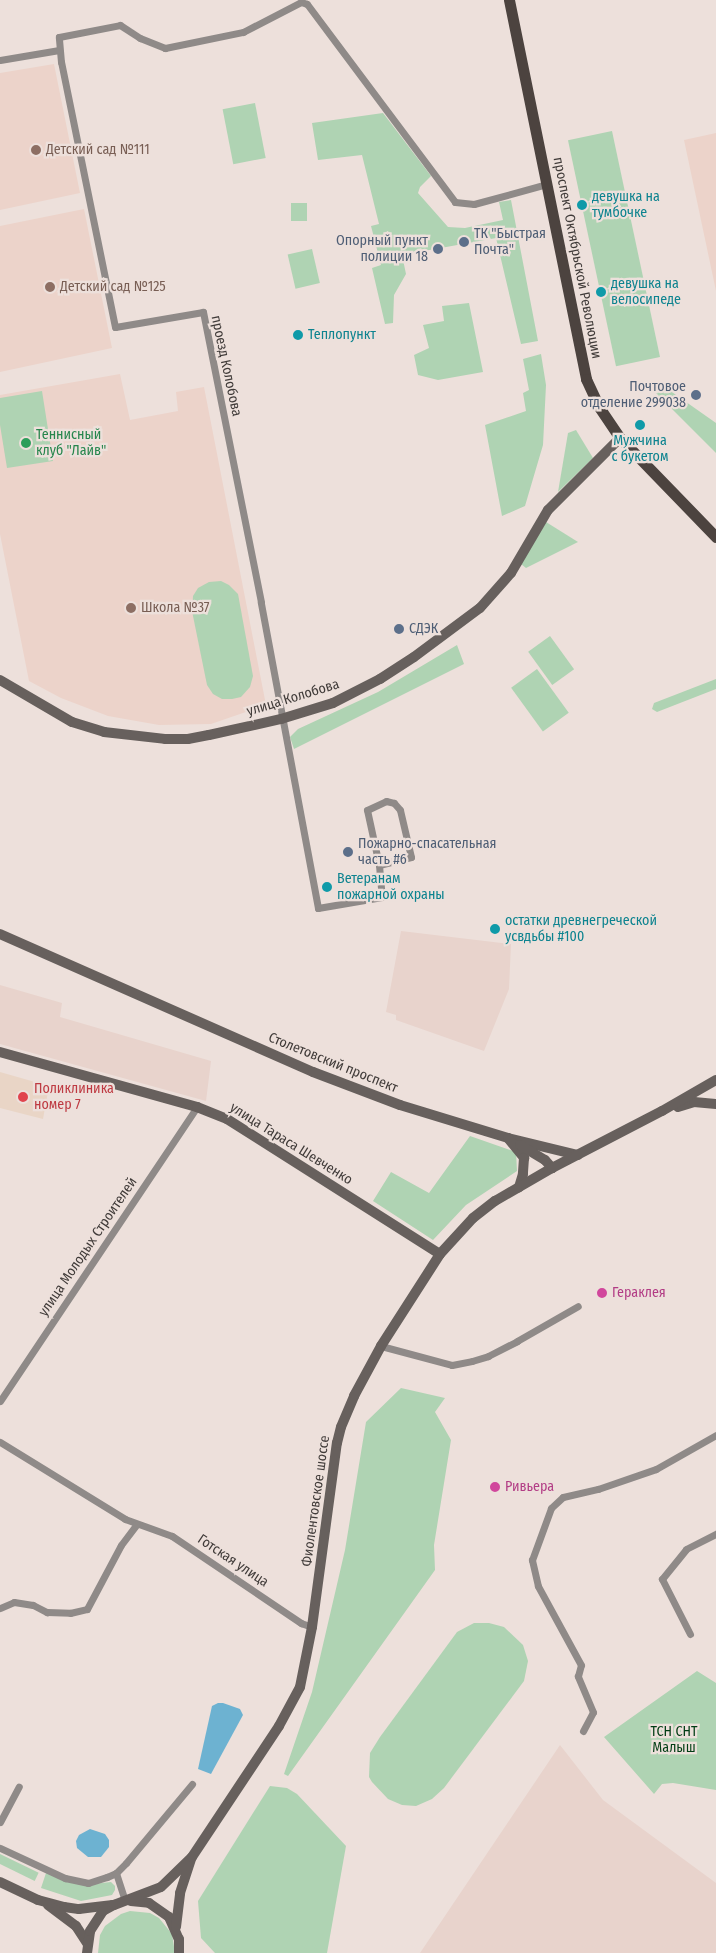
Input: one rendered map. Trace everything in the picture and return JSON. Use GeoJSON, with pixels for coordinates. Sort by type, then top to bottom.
{"type":"FeatureCollection","features":[{"type":"Feature","properties":{"kind":"main road","name":"проспект Октябрьской Революции"},"geometry":{"type":"LineString","coordinates":[[511,0],[584,371],[599,407],[620,438],[716,537]]}},
{"type":"Feature","properties":{"kind":"main road","name":"улица Колобова"},"geometry":{"type":"LineString","coordinates":[[0,680],[72,722],[104,732],[138,737],[188,739],[281,719],[333,703],[380,679],[414,657],[480,608],[511,573],[548,510],[620,438]]}},
{"type":"Feature","properties":{"kind":"main road","name":"Столетовский проспект"},"geometry":{"type":"LineString","coordinates":[[0,934],[313,1072],[400,1105],[508,1138],[578,1155]]}},
{"type":"Feature","properties":{"kind":"main road","name":"улица Тараса Шевченко"},"geometry":{"type":"LineString","coordinates":[[0,1052],[197,1107],[227,1119],[440,1254]]}},
{"type":"Feature","properties":{"kind":"main road"},"geometry":{"type":"LineString","coordinates":[[578,1155],[662,1112],[716,1080]]}},
{"type":"Feature","properties":{"kind":"main road"},"geometry":{"type":"LineString","coordinates":[[662,1112],[694,1102],[716,1104]]}},
{"type":"Feature","properties":{"kind":"main road"},"geometry":{"type":"LineString","coordinates":[[508,1138],[545,1160],[552,1168]]}},
{"type":"Feature","properties":{"kind":"main road"},"geometry":{"type":"LineString","coordinates":[[508,1138],[524,1158],[523,1174],[518,1187]]}},
{"type":"Feature","properties":{"kind":"main road","name":"Фиолентовское шоссе"},"geometry":{"type":"LineString","coordinates":[[87,1950],[95,1920],[114,1905],[161,1886],[192,1857],[279,1726],[300,1687],[312,1627],[337,1443],[354,1396],[382,1346],[440,1254],[473,1218],[518,1187],[578,1155]]}},
{"type":"Feature","properties":{"kind":"main road","name":"Фиолентовское шоссе"},"geometry":{"type":"LineString","coordinates":[[179,1953],[179,1939],[176,1927],[180,1893],[192,1857]]}},
{"type":"Feature","properties":{"kind":"main road"},"geometry":{"type":"LineString","coordinates":[[0,1882],[43,1902],[76,1926],[87,1950]]}},
{"type":"Feature","properties":{"kind":"main road","name":"Фиолентовское шоссе"},"geometry":{"type":"LineString","coordinates":[[125,1901],[143,1902],[160,1909],[176,1927]]}},
{"type":"Feature","properties":{"kind":"main road"},"geometry":{"type":"LineString","coordinates":[[43,1902],[78,1909],[114,1905]]}},
{"type":"Feature","properties":{"kind":"main road","name":"Фиолентовское шоссе"},"geometry":{"type":"LineString","coordinates":[[179,1939],[189,1953]]}},
{"type":"Feature","properties":{"kind":"street"},"geometry":{"type":"LineString","coordinates":[[0,60],[59,50],[59,37],[120,26],[140,38],[165,48],[242,32],[301,2],[307,4],[455,202],[474,204],[547,184]]}},
{"type":"Feature","properties":{"kind":"street","name":"проезд Колобова"},"geometry":{"type":"LineString","coordinates":[[59,50],[115,327],[203,312],[259,592],[281,719]]}},
{"type":"Feature","properties":{"kind":"street"},"geometry":{"type":"LineString","coordinates":[[281,719],[318,908],[382,897],[380,865],[367,810],[386,801],[394,803],[400,810],[411,857],[380,865]]}},
{"type":"Feature","properties":{"kind":"street","name":"улица Молодых Строителей"},"geometry":{"type":"LineString","coordinates":[[0,1401],[197,1107]]}},
{"type":"Feature","properties":{"kind":"street"},"geometry":{"type":"LineString","coordinates":[[382,1346],[452,1364],[472,1361],[502,1349],[578,1306]]}},
{"type":"Feature","properties":{"kind":"street"},"geometry":{"type":"LineString","coordinates":[[583,1731],[593,1712],[578,1676],[581,1665],[538,1586],[532,1560],[551,1508],[563,1498],[598,1489],[656,1469],[716,1435]]}},
{"type":"Feature","properties":{"kind":"street","name":"Готская улица"},"geometry":{"type":"LineString","coordinates":[[0,1442],[136,1525],[172,1536],[301,1623],[312,1627]]}},
{"type":"Feature","properties":{"kind":"street"},"geometry":{"type":"LineString","coordinates":[[0,1608],[14,1602],[33,1605],[47,1612],[70,1613],[87,1609],[121,1545],[136,1525]]}},
{"type":"Feature","properties":{"kind":"street"},"geometry":{"type":"LineString","coordinates":[[690,1634],[662,1579],[686,1549],[716,1534]]}},
{"type":"Feature","properties":{"kind":"street"},"geometry":{"type":"LineString","coordinates":[[0,1848],[65,1878],[88,1883],[116,1873],[192,1784]]}},
{"type":"Feature","properties":{"kind":"street"},"geometry":{"type":"LineString","coordinates":[[0,1822],[19,1787]]}},
{"type":"Feature","properties":{"kind":"street"},"geometry":{"type":"LineString","coordinates":[[116,1873],[125,1901]]}},
{"type":"Feature","properties":{"kind":"shaded area","name":"Детский сад №111"},"geometry":{"type":"Polygon","coordinates":[[[54,64],[80,193],[0,210],[0,73],[54,64]]]}},
{"type":"Feature","properties":{"kind":"shaded area"},"geometry":{"type":"Polygon","coordinates":[[[716,133],[716,291],[684,140],[716,133]]]}},
{"type":"Feature","properties":{"kind":"shaded area","name":"Детский сад №125"},"geometry":{"type":"Polygon","coordinates":[[[84,209],[112,348],[0,372],[0,226],[84,209]]]}},
{"type":"Feature","properties":{"kind":"shaded area","name":"Школа №37"},"geometry":{"type":"Polygon","coordinates":[[[120,374],[130,420],[178,411],[176,392],[204,387],[266,705],[211,724],[159,725],[108,716],[61,698],[29,681],[0,534],[0,395],[120,374]]]}},
{"type":"Feature","properties":{"kind":"shaded area"},"geometry":{"type":"Polygon","coordinates":[[[401,931],[511,944],[509,989],[484,1051],[396,1020],[396,1015],[386,1012],[401,931]]]}},
{"type":"Feature","properties":{"kind":"shaded area"},"geometry":{"type":"Polygon","coordinates":[[[0,985],[62,1003],[60,1017],[211,1061],[206,1101],[0,1044],[0,985]]]}},
{"type":"Feature","properties":{"kind":"shaded area","name":"Поликлиника номер 7"},"geometry":{"type":"Polygon","coordinates":[[[0,1072],[49,1086],[43,1119],[0,1108],[0,1072]]]}},
{"type":"Feature","properties":{"kind":"shaded area"},"geometry":{"type":"Polygon","coordinates":[[[560,1745],[603,1800],[716,1883],[716,1953],[420,1953],[560,1745]]]}},
{"type":"Feature","properties":{"kind":"green space"},"geometry":{"type":"Polygon","coordinates":[[[255,103],[266,158],[233,164],[223,109],[255,103]]]}},
{"type":"Feature","properties":{"kind":"green space"},"geometry":{"type":"Polygon","coordinates":[[[383,113],[431,176],[420,187],[418,193],[448,227],[465,228],[503,220],[499,202],[511,200],[538,341],[521,344],[496,238],[402,255],[406,274],[394,295],[393,323],[385,324],[372,268],[381,265],[371,226],[379,224],[362,155],[318,160],[312,123],[383,113]]]}},
{"type":"Feature","properties":{"kind":"green space"},"geometry":{"type":"Polygon","coordinates":[[[612,131],[660,357],[616,366],[568,140],[612,131]]]}},
{"type":"Feature","properties":{"kind":"green space"},"geometry":{"type":"Polygon","coordinates":[[[291,203],[307,203],[307,221],[291,221],[291,203]]]}},
{"type":"Feature","properties":{"kind":"green space"},"geometry":{"type":"Polygon","coordinates":[[[312,249],[320,283],[296,289],[288,255],[312,249]]]}},
{"type":"Feature","properties":{"kind":"green space"},"geometry":{"type":"Polygon","coordinates":[[[469,303],[483,372],[438,380],[418,375],[414,355],[429,348],[423,325],[444,321],[442,306],[469,303]]]}},
{"type":"Feature","properties":{"kind":"green space"},"geometry":{"type":"Polygon","coordinates":[[[541,354],[546,385],[543,445],[525,506],[502,516],[485,425],[526,411],[523,393],[529,390],[523,359],[541,354]]]}},
{"type":"Feature","properties":{"kind":"green space"},"geometry":{"type":"Polygon","coordinates":[[[669,390],[716,423],[716,453],[656,393],[669,390]]]}},
{"type":"Feature","properties":{"kind":"green space","name":"Теннисный клуб \"Лайв\""},"geometry":{"type":"Polygon","coordinates":[[[42,391],[53,461],[7,468],[0,425],[0,398],[42,391]]]}},
{"type":"Feature","properties":{"kind":"green space"},"geometry":{"type":"Polygon","coordinates":[[[576,430],[593,458],[558,492],[568,433],[576,430]]]}},
{"type":"Feature","properties":{"kind":"green space"},"geometry":{"type":"Polygon","coordinates":[[[546,522],[578,542],[526,568],[521,564],[546,522]]]}},
{"type":"Feature","properties":{"kind":"green space"},"geometry":{"type":"Polygon","coordinates":[[[221,581],[229,585],[238,594],[253,676],[250,687],[241,697],[232,699],[222,699],[213,694],[207,685],[192,611],[193,596],[198,588],[209,582],[221,581]]]}},
{"type":"Feature","properties":{"kind":"green space"},"geometry":{"type":"Polygon","coordinates":[[[550,636],[574,669],[552,685],[528,652],[550,636]]]}},
{"type":"Feature","properties":{"kind":"green space"},"geometry":{"type":"Polygon","coordinates":[[[457,645],[464,664],[294,749],[290,737],[298,729],[378,692],[457,645]]]}},
{"type":"Feature","properties":{"kind":"green space"},"geometry":{"type":"Polygon","coordinates":[[[537,669],[569,713],[543,731],[511,688],[537,669]]]}},
{"type":"Feature","properties":{"kind":"green space"},"geometry":{"type":"Polygon","coordinates":[[[716,679],[716,689],[657,712],[652,709],[654,703],[716,679]]]}},
{"type":"Feature","properties":{"kind":"green space"},"geometry":{"type":"Polygon","coordinates":[[[470,1136],[516,1152],[517,1171],[466,1205],[433,1240],[373,1201],[391,1172],[429,1193],[470,1136]]]}},
{"type":"Feature","properties":{"kind":"green space"},"geometry":{"type":"Polygon","coordinates":[[[401,1388],[445,1398],[435,1412],[451,1440],[434,1545],[435,1570],[288,1776],[284,1774],[312,1692],[345,1550],[366,1422],[401,1388]]]}},
{"type":"Feature","properties":{"kind":"green space"},"geometry":{"type":"Polygon","coordinates":[[[474,1623],[489,1623],[504,1627],[523,1645],[528,1661],[524,1681],[444,1788],[432,1799],[416,1806],[402,1805],[388,1799],[369,1777],[370,1753],[457,1632],[474,1623]]]}},
{"type":"Feature","properties":{"kind":"green space","name":"ТСН СНТ Малыш"},"geometry":{"type":"Polygon","coordinates":[[[697,1671],[716,1683],[716,1790],[673,1783],[662,1784],[654,1794],[604,1737],[697,1671]]]}},
{"type":"Feature","properties":{"kind":"green space"},"geometry":{"type":"Polygon","coordinates":[[[270,1786],[287,1788],[297,1794],[346,1846],[327,1953],[215,1953],[201,1938],[198,1901],[270,1786]]]}},
{"type":"Feature","properties":{"kind":"green space"},"geometry":{"type":"Polygon","coordinates":[[[0,1854],[39,1873],[35,1881],[0,1864],[0,1854]]]}},
{"type":"Feature","properties":{"kind":"green space"},"geometry":{"type":"Polygon","coordinates":[[[46,1873],[83,1885],[111,1882],[115,1886],[115,1890],[112,1895],[81,1901],[41,1888],[46,1873]]]}},
{"type":"Feature","properties":{"kind":"green space"},"geometry":{"type":"Polygon","coordinates":[[[130,1911],[150,1913],[159,1918],[172,1934],[175,1953],[98,1953],[100,1935],[105,1926],[121,1914],[130,1911]]]}},
{"type":"Feature","properties":{"kind":"water"},"geometry":{"type":"Polygon","coordinates":[[[218,1703],[240,1709],[243,1715],[211,1774],[198,1769],[212,1706],[218,1703]]]}},
{"type":"Feature","properties":{"kind":"water"},"geometry":{"type":"Polygon","coordinates":[[[90,1829],[105,1834],[109,1840],[109,1847],[101,1857],[88,1857],[77,1848],[76,1841],[79,1835],[90,1829]]]}},
{"type":"Feature","properties":{"kind":"place","name":"Детский сад №111"},"geometry":{"type":"Point","coordinates":[36,150]}},
{"type":"Feature","properties":{"kind":"place","name":"девушка на тумбочке"},"geometry":{"type":"Point","coordinates":[582,205]}},
{"type":"Feature","properties":{"kind":"place","name":"ТК \"Быстрая Почта\""},"geometry":{"type":"Point","coordinates":[464,242]}},
{"type":"Feature","properties":{"kind":"place","name":"Опорный пункт полиции 18"},"geometry":{"type":"Point","coordinates":[438,249]}},
{"type":"Feature","properties":{"kind":"place","name":"Детский сад №125"},"geometry":{"type":"Point","coordinates":[50,287]}},
{"type":"Feature","properties":{"kind":"place","name":"девушка на велосипеде"},"geometry":{"type":"Point","coordinates":[601,292]}},
{"type":"Feature","properties":{"kind":"place","name":"Теплопункт"},"geometry":{"type":"Point","coordinates":[298,335]}},
{"type":"Feature","properties":{"kind":"place","name":"Почтовое отделение 299038"},"geometry":{"type":"Point","coordinates":[696,395]}},
{"type":"Feature","properties":{"kind":"place","name":"Мужчина с букетом"},"geometry":{"type":"Point","coordinates":[640,425]}},
{"type":"Feature","properties":{"kind":"place","name":"Теннисный клуб \"Лайв\""},"geometry":{"type":"Point","coordinates":[26,443]}},
{"type":"Feature","properties":{"kind":"place","name":"Школа №37"},"geometry":{"type":"Point","coordinates":[131,608]}},
{"type":"Feature","properties":{"kind":"place","name":"СДЭК"},"geometry":{"type":"Point","coordinates":[399,629]}},
{"type":"Feature","properties":{"kind":"place","name":"Пожарно-спасательная часть #6"},"geometry":{"type":"Point","coordinates":[348,852]}},
{"type":"Feature","properties":{"kind":"place","name":"Ветеранам пожарной охраны"},"geometry":{"type":"Point","coordinates":[327,887]}},
{"type":"Feature","properties":{"kind":"place","name":"остатки древнегреческой усвдьбы #100"},"geometry":{"type":"Point","coordinates":[495,929]}},
{"type":"Feature","properties":{"kind":"place","name":"Поликлиника номер 7"},"geometry":{"type":"Point","coordinates":[23,1097]}},
{"type":"Feature","properties":{"kind":"place","name":"Гераклея"},"geometry":{"type":"Point","coordinates":[602,1293]}},
{"type":"Feature","properties":{"kind":"place","name":"Ривьера"},"geometry":{"type":"Point","coordinates":[495,1487]}}]}
